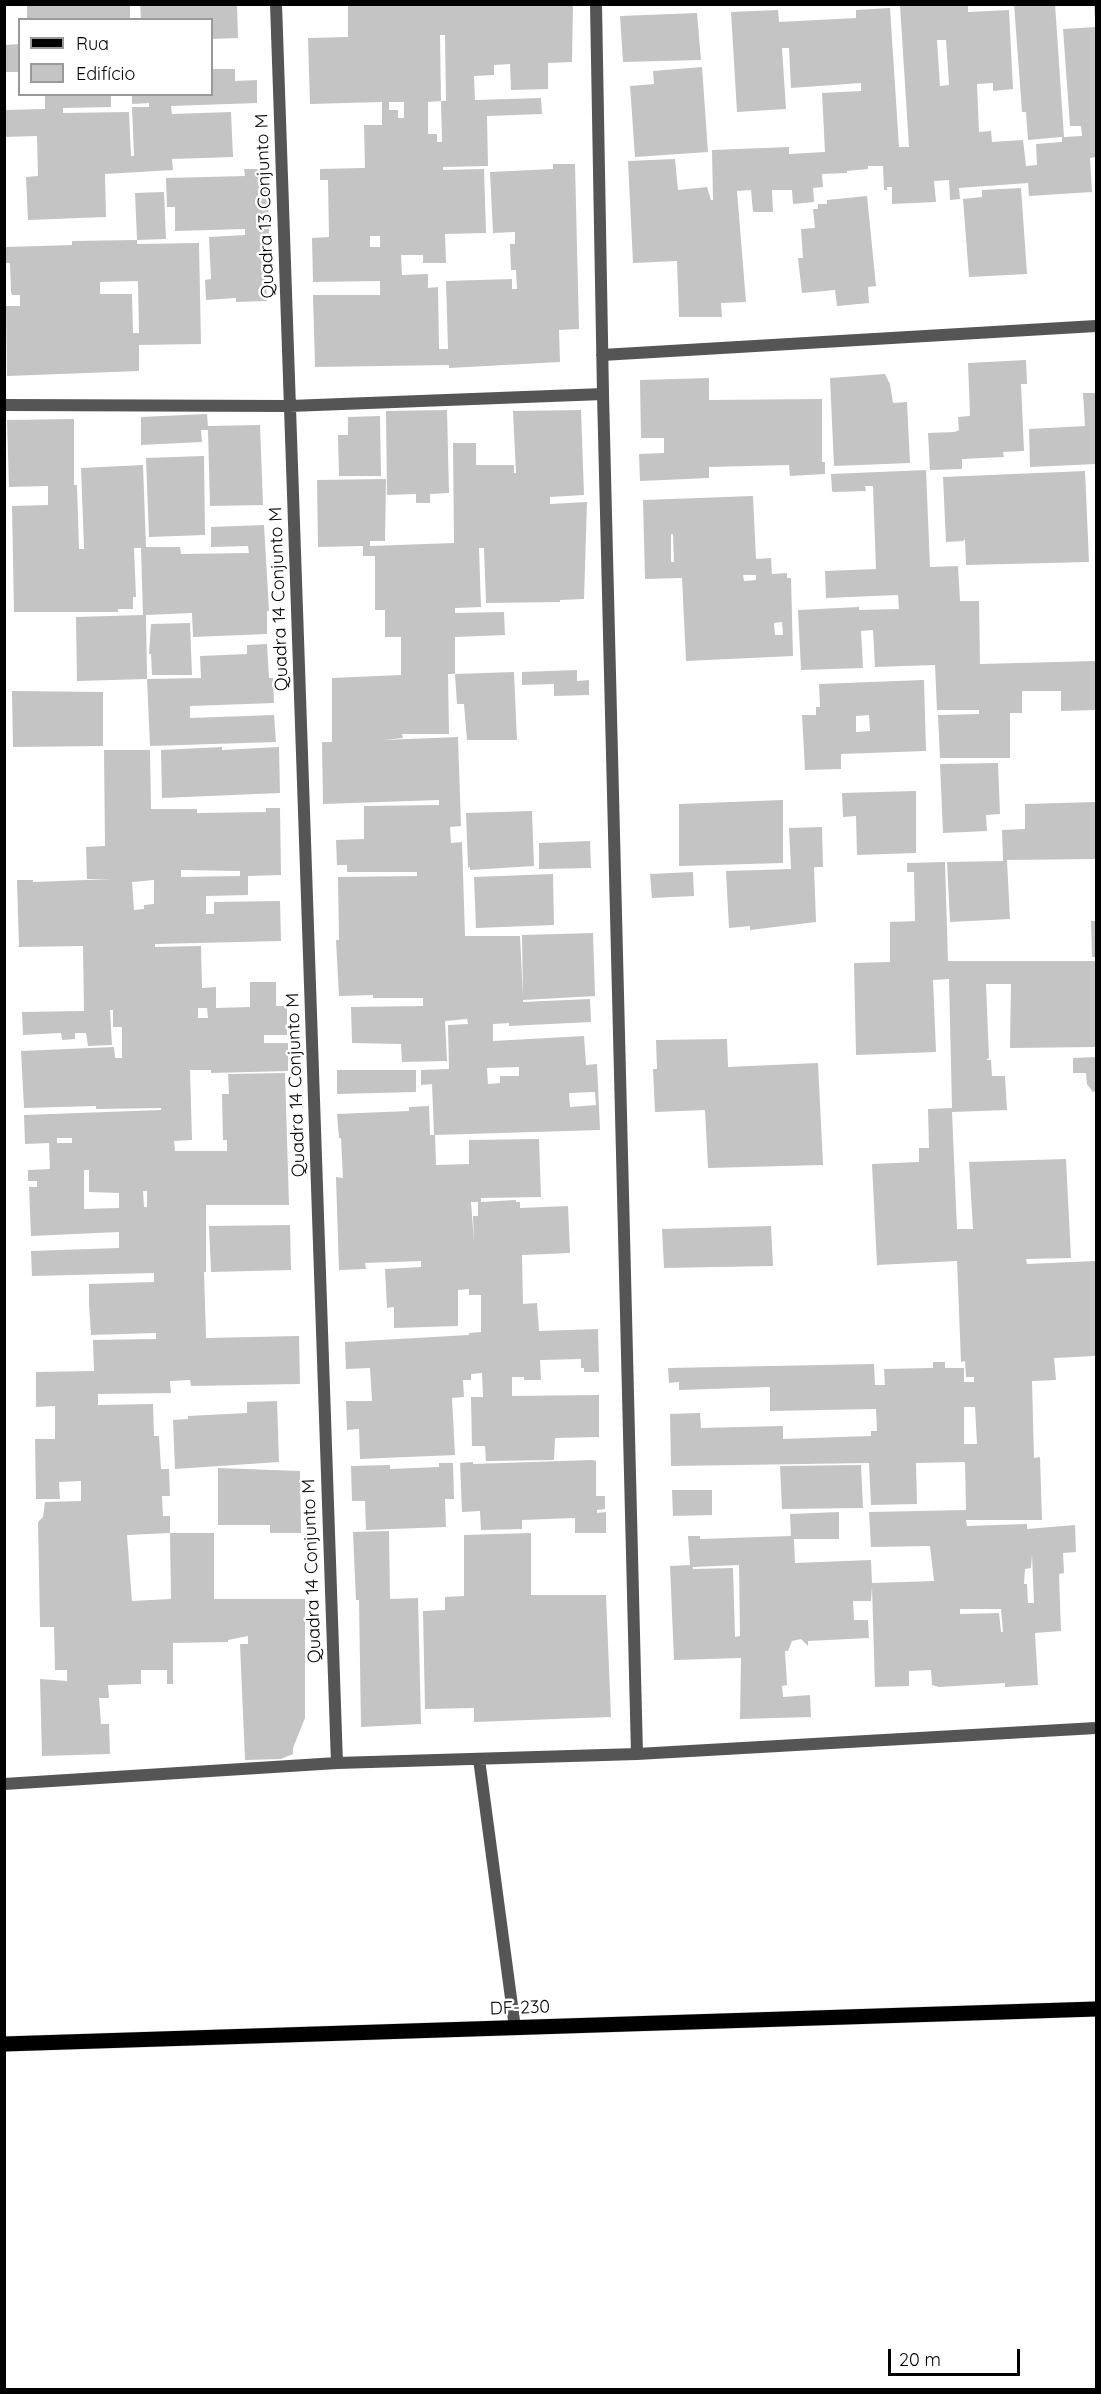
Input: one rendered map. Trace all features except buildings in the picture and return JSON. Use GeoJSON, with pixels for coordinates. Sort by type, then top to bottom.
{"type":"FeatureCollection","features":[{"type":"Feature","properties":{"kind":"main road"},"geometry":{"type":"LineString","coordinates":[[1036,2012],[1096,1999]]}},
{"type":"Feature","properties":{"kind":"main road","name":"DF-230"},"geometry":{"type":"LineString","coordinates":[[4,2044],[1096,2009]]}},
{"type":"Feature","properties":{"kind":"street","name":"Quadra 13 Conjunto M"},"geometry":{"type":"LineString","coordinates":[[276,4],[290,406]]}},
{"type":"Feature","properties":{"kind":"street"},"geometry":{"type":"LineString","coordinates":[[596,4],[602,355],[637,1754]]}},
{"type":"Feature","properties":{"kind":"street"},"geometry":{"type":"LineString","coordinates":[[602,355],[1096,326]]}},
{"type":"Feature","properties":{"kind":"street"},"geometry":{"type":"LineString","coordinates":[[4,405],[290,406],[603,394]]}},
{"type":"Feature","properties":{"kind":"street","name":"Quadra 14 Conjunto M"},"geometry":{"type":"LineString","coordinates":[[290,406],[337,1763]]}},
{"type":"Feature","properties":{"kind":"street"},"geometry":{"type":"LineString","coordinates":[[4,1784],[337,1763],[637,1754],[1096,1728]]}},
{"type":"Feature","properties":{"kind":"street"},"geometry":{"type":"LineString","coordinates":[[479,1759],[515,2028]]}}]}
